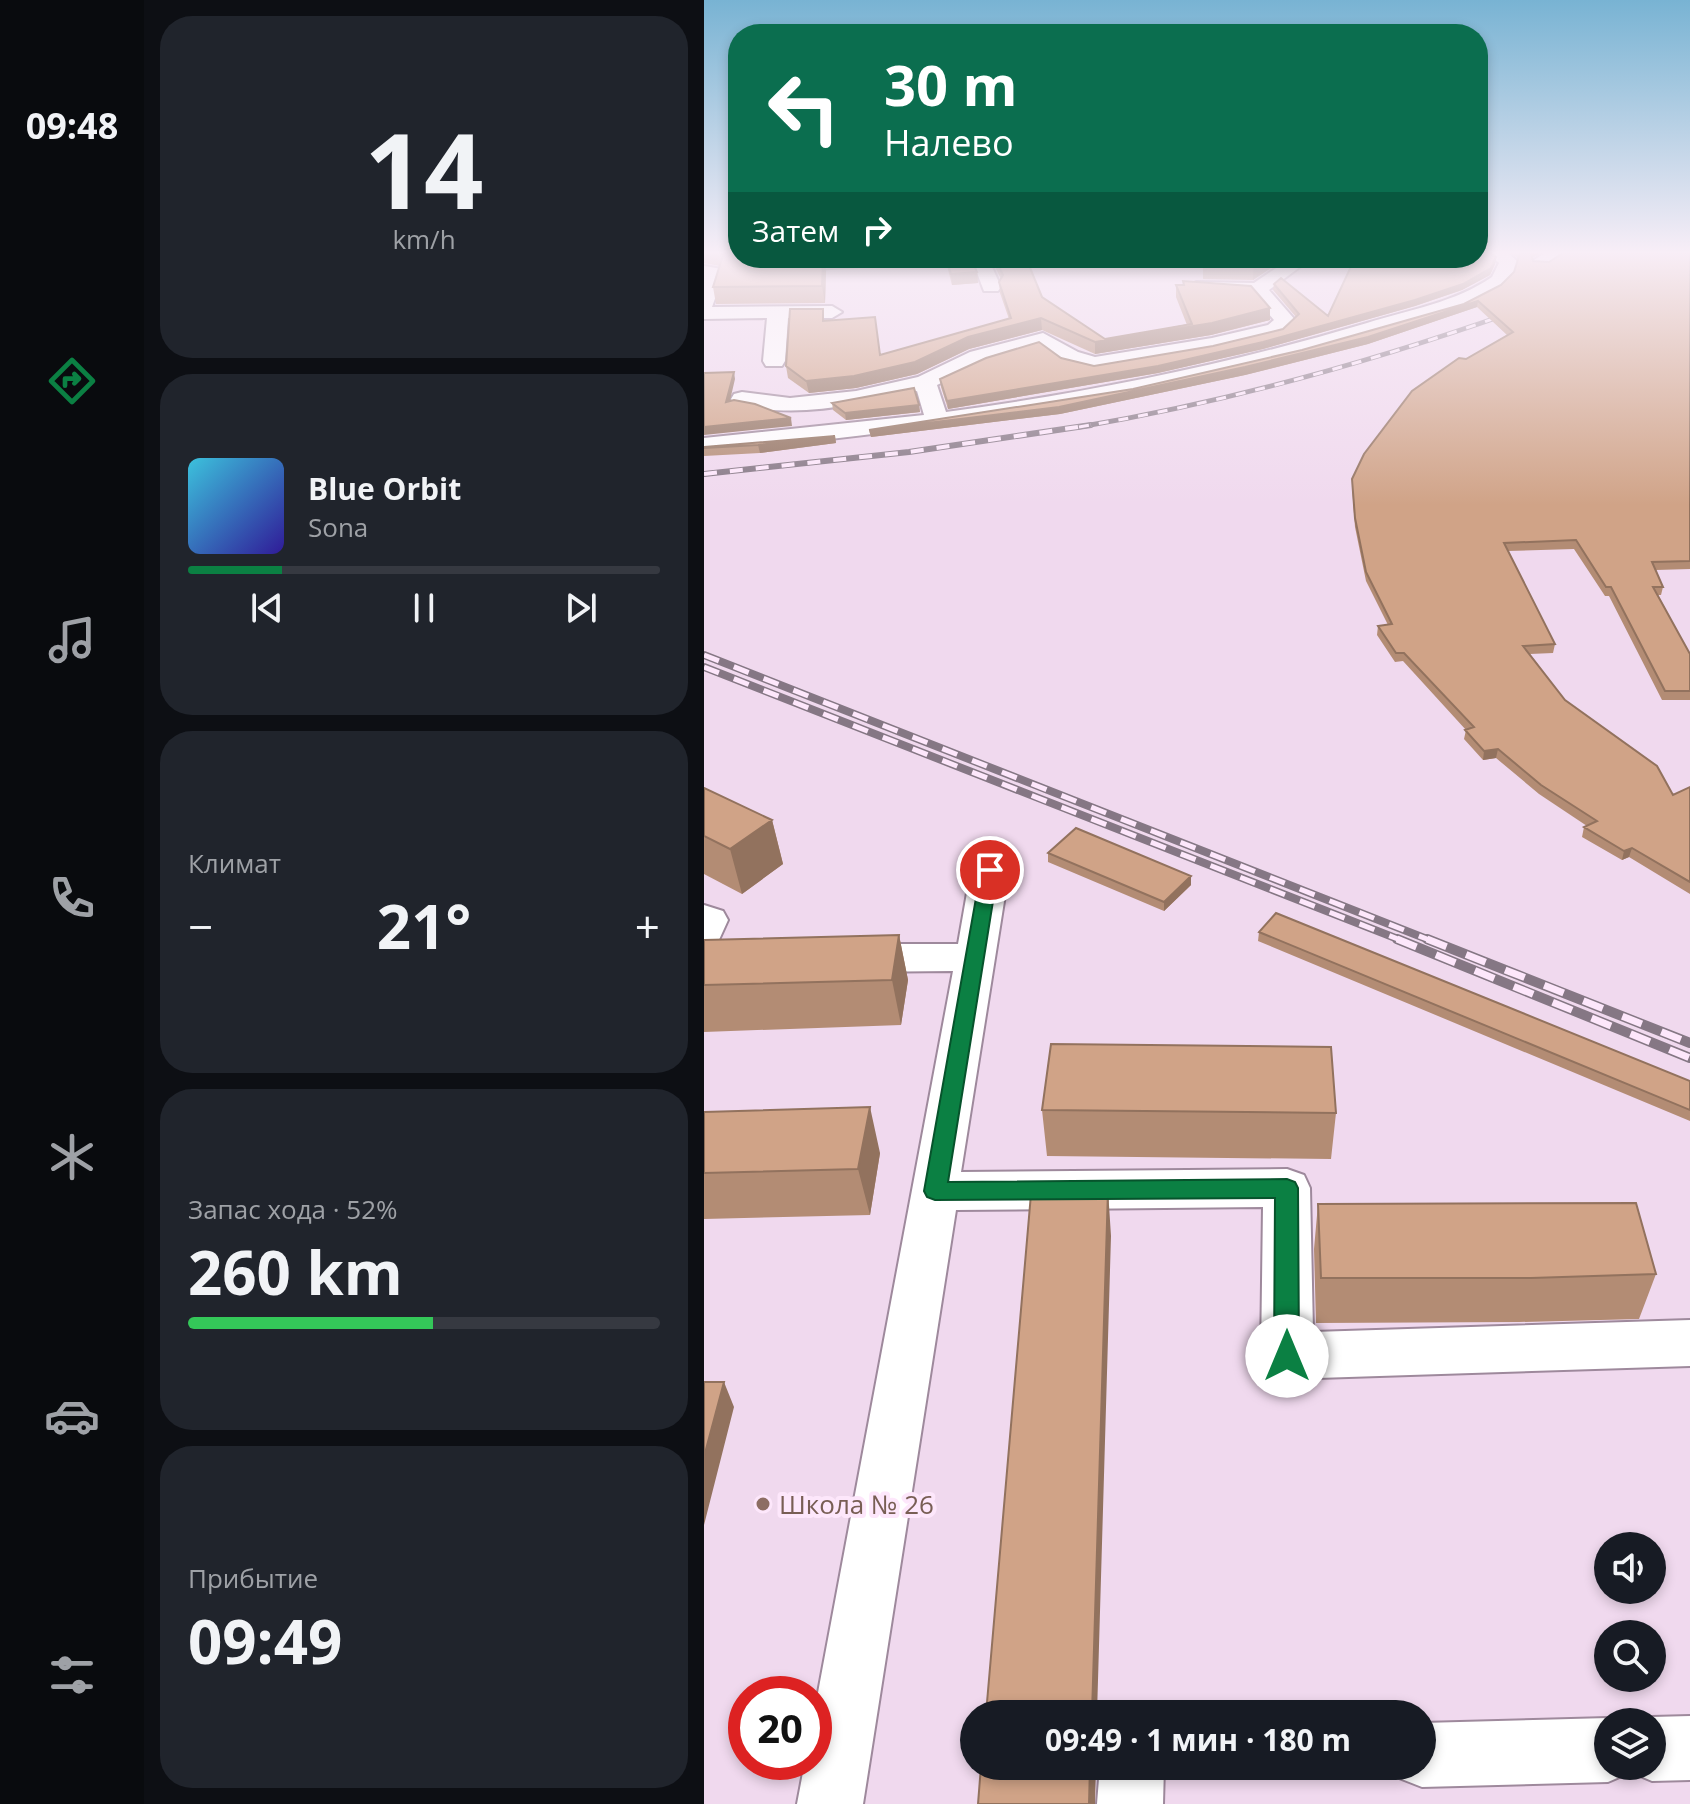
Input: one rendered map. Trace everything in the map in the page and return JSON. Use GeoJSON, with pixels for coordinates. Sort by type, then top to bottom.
{"type":"FeatureCollection","features":[{"type":"Feature","properties":{"kind":"street"},"geometry":{"type":"LineString","coordinates":[[774,361],[776,337]]}},
{"type":"Feature","properties":{"kind":"street"},"geometry":{"type":"LineString","coordinates":[[742,399],[776,407],[818,406],[925,382],[978,357],[1043,339],[1070,357],[1094,364],[1241,337]]}},
{"type":"Feature","properties":{"kind":"street"},"geometry":{"type":"LineString","coordinates":[[706,433],[937,418],[1208,371],[1343,337]]}},
{"type":"Feature","properties":{"kind":"street"},"geometry":{"type":"LineString","coordinates":[[925,382],[937,418]]}},
{"type":"Feature","properties":{"kind":"street"},"geometry":{"type":"LineString","coordinates":[[830,1804],[990,870]]}},
{"type":"Feature","properties":{"kind":"street"},"geometry":{"type":"LineString","coordinates":[[704,918],[709,920],[704,933]]}},
{"type":"Feature","properties":{"kind":"street"},"geometry":{"type":"LineString","coordinates":[[816,958],[975,957]]}},
{"type":"Feature","properties":{"kind":"street"},"geometry":{"type":"LineString","coordinates":[[935,1191],[1287,1188],[1287,1356],[1690,1343]]}},
{"type":"Feature","properties":{"kind":"street"},"geometry":{"type":"LineString","coordinates":[[1666,1749],[1690,1748]]}},
{"type":"Feature","properties":{"kind":"street"},"geometry":{"type":"LineString","coordinates":[[1436,1755],[1594,1750]]}},
{"type":"Feature","properties":{"kind":"street"},"geometry":{"type":"LineString","coordinates":[[1130,1804],[1131,1780]]}},
{"type":"Feature","properties":{"kind":"building"},"geometry":{"type":"Polygon","coordinates":[[[788,337],[878,337],[880,355],[943,337],[968,337],[915,362],[854,376],[806,381],[786,366],[788,337]]]}},
{"type":"Feature","properties":{"kind":"building"},"geometry":{"type":"Polygon","coordinates":[[[1084,337],[1125,337],[1095,342],[1084,337]]]}},
{"type":"Feature","properties":{"kind":"building"},"geometry":{"type":"Polygon","coordinates":[[[1249,337],[1280,337],[1158,366],[947,401],[940,379],[986,358],[1039,342],[1061,358],[1094,366],[1249,337]]]}},
{"type":"Feature","properties":{"kind":"building"},"geometry":{"type":"Polygon","coordinates":[[[1347,337],[1367,337],[1059,407],[869,430],[1133,389],[1347,337]]]}},
{"type":"Feature","properties":{"kind":"building"},"geometry":{"type":"Polygon","coordinates":[[[1504,337],[1690,337],[1690,561],[1652,562],[1663,587],[1653,587],[1690,654],[1690,691],[1665,691],[1611,587],[1606,587],[1576,540],[1504,543],[1555,644],[1523,646],[1565,700],[1657,766],[1673,795],[1690,787],[1690,882],[1632,848],[1624,851],[1584,827],[1597,821],[1541,785],[1498,749],[1484,751],[1465,730],[1474,727],[1404,653],[1396,653],[1378,626],[1392,624],[1366,572],[1355,518],[1352,479],[1364,454],[1412,391],[1459,358],[1466,359],[1504,337]]]}},
{"type":"Feature","properties":{"kind":"building"},"geometry":{"type":"Polygon","coordinates":[[[734,372],[726,402],[734,400],[755,404],[791,418],[704,427],[704,373],[734,372]]]}},
{"type":"Feature","properties":{"kind":"building"},"geometry":{"type":"Polygon","coordinates":[[[914,388],[919,405],[845,413],[832,403],[914,388]]]}},
{"type":"Feature","properties":{"kind":"building"},"geometry":{"type":"Polygon","coordinates":[[[835,436],[758,445],[704,448],[704,447],[835,436]]]}},
{"type":"Feature","properties":{"kind":"building"},"geometry":{"type":"Polygon","coordinates":[[[704,788],[772,820],[730,849],[704,836],[704,788]]]}},
{"type":"Feature","properties":{"kind":"building"},"geometry":{"type":"Polygon","coordinates":[[[1076,828],[1191,876],[1164,902],[1048,853],[1076,828]]]}},
{"type":"Feature","properties":{"kind":"building"},"geometry":{"type":"Polygon","coordinates":[[[1276,913],[1690,1081],[1690,1110],[1259,932],[1276,913]]]}},
{"type":"Feature","properties":{"kind":"building"},"geometry":{"type":"Polygon","coordinates":[[[899,935],[892,980],[704,985],[704,940],[899,935]]]}},
{"type":"Feature","properties":{"kind":"building"},"geometry":{"type":"Polygon","coordinates":[[[1051,1044],[1331,1047],[1336,1113],[1042,1110],[1051,1044]]]}},
{"type":"Feature","properties":{"kind":"building"},"geometry":{"type":"Polygon","coordinates":[[[870,1107],[858,1169],[704,1173],[704,1112],[870,1107]]]}},
{"type":"Feature","properties":{"kind":"building"},"geometry":{"type":"Polygon","coordinates":[[[1108,1190],[1092,1700],[987,1700],[1031,1194],[1108,1190]]]}},
{"type":"Feature","properties":{"kind":"building"},"geometry":{"type":"Polygon","coordinates":[[[1636,1203],[1656,1274],[1531,1278],[1321,1278],[1318,1204],[1636,1203]]]}},
{"type":"Feature","properties":{"kind":"building"},"geometry":{"type":"Polygon","coordinates":[[[704,1382],[724,1382],[704,1457],[704,1382]]]}},
{"type":"Feature","properties":{"kind":"building"},"geometry":{"type":"Polygon","coordinates":[[[980,1780],[1090,1780],[1089,1804],[978,1804],[980,1780]]]}},
{"type":"Feature","properties":{"kind":"railway"},"geometry":{"type":"LineString","coordinates":[[1086,426],[1244,393],[1438,337]]}},
{"type":"Feature","properties":{"kind":"railway"},"geometry":{"type":"LineString","coordinates":[[1086,426],[1091,425]]}},
{"type":"Feature","properties":{"kind":"railway"},"geometry":{"type":"LineString","coordinates":[[704,474],[909,452],[1086,426]]}},
{"type":"Feature","properties":{"kind":"railway"},"geometry":{"type":"LineString","coordinates":[[1079,427],[1086,426]]}},
{"type":"Feature","properties":{"kind":"railway"},"geometry":{"type":"LineString","coordinates":[[704,655],[1432,941]]}},
{"type":"Feature","properties":{"kind":"railway"},"geometry":{"type":"LineString","coordinates":[[704,667],[1403,941]]}},
{"type":"Feature","properties":{"kind":"railway"},"geometry":{"type":"LineString","coordinates":[[1397,939],[1690,1058]]}},
{"type":"Feature","properties":{"kind":"railway"},"geometry":{"type":"LineString","coordinates":[[1427,939],[1690,1043]]}},
{"type":"Feature","properties":{"kind":"place","name":"Школа № 26"},"geometry":{"type":"Point","coordinates":[763,1504]}},
{"type":"Feature","properties":{"kind":"route"},"geometry":{"type":"LineString","coordinates":[[990,870],[935,1191],[1287,1188],[1287,1356]]}}]}
